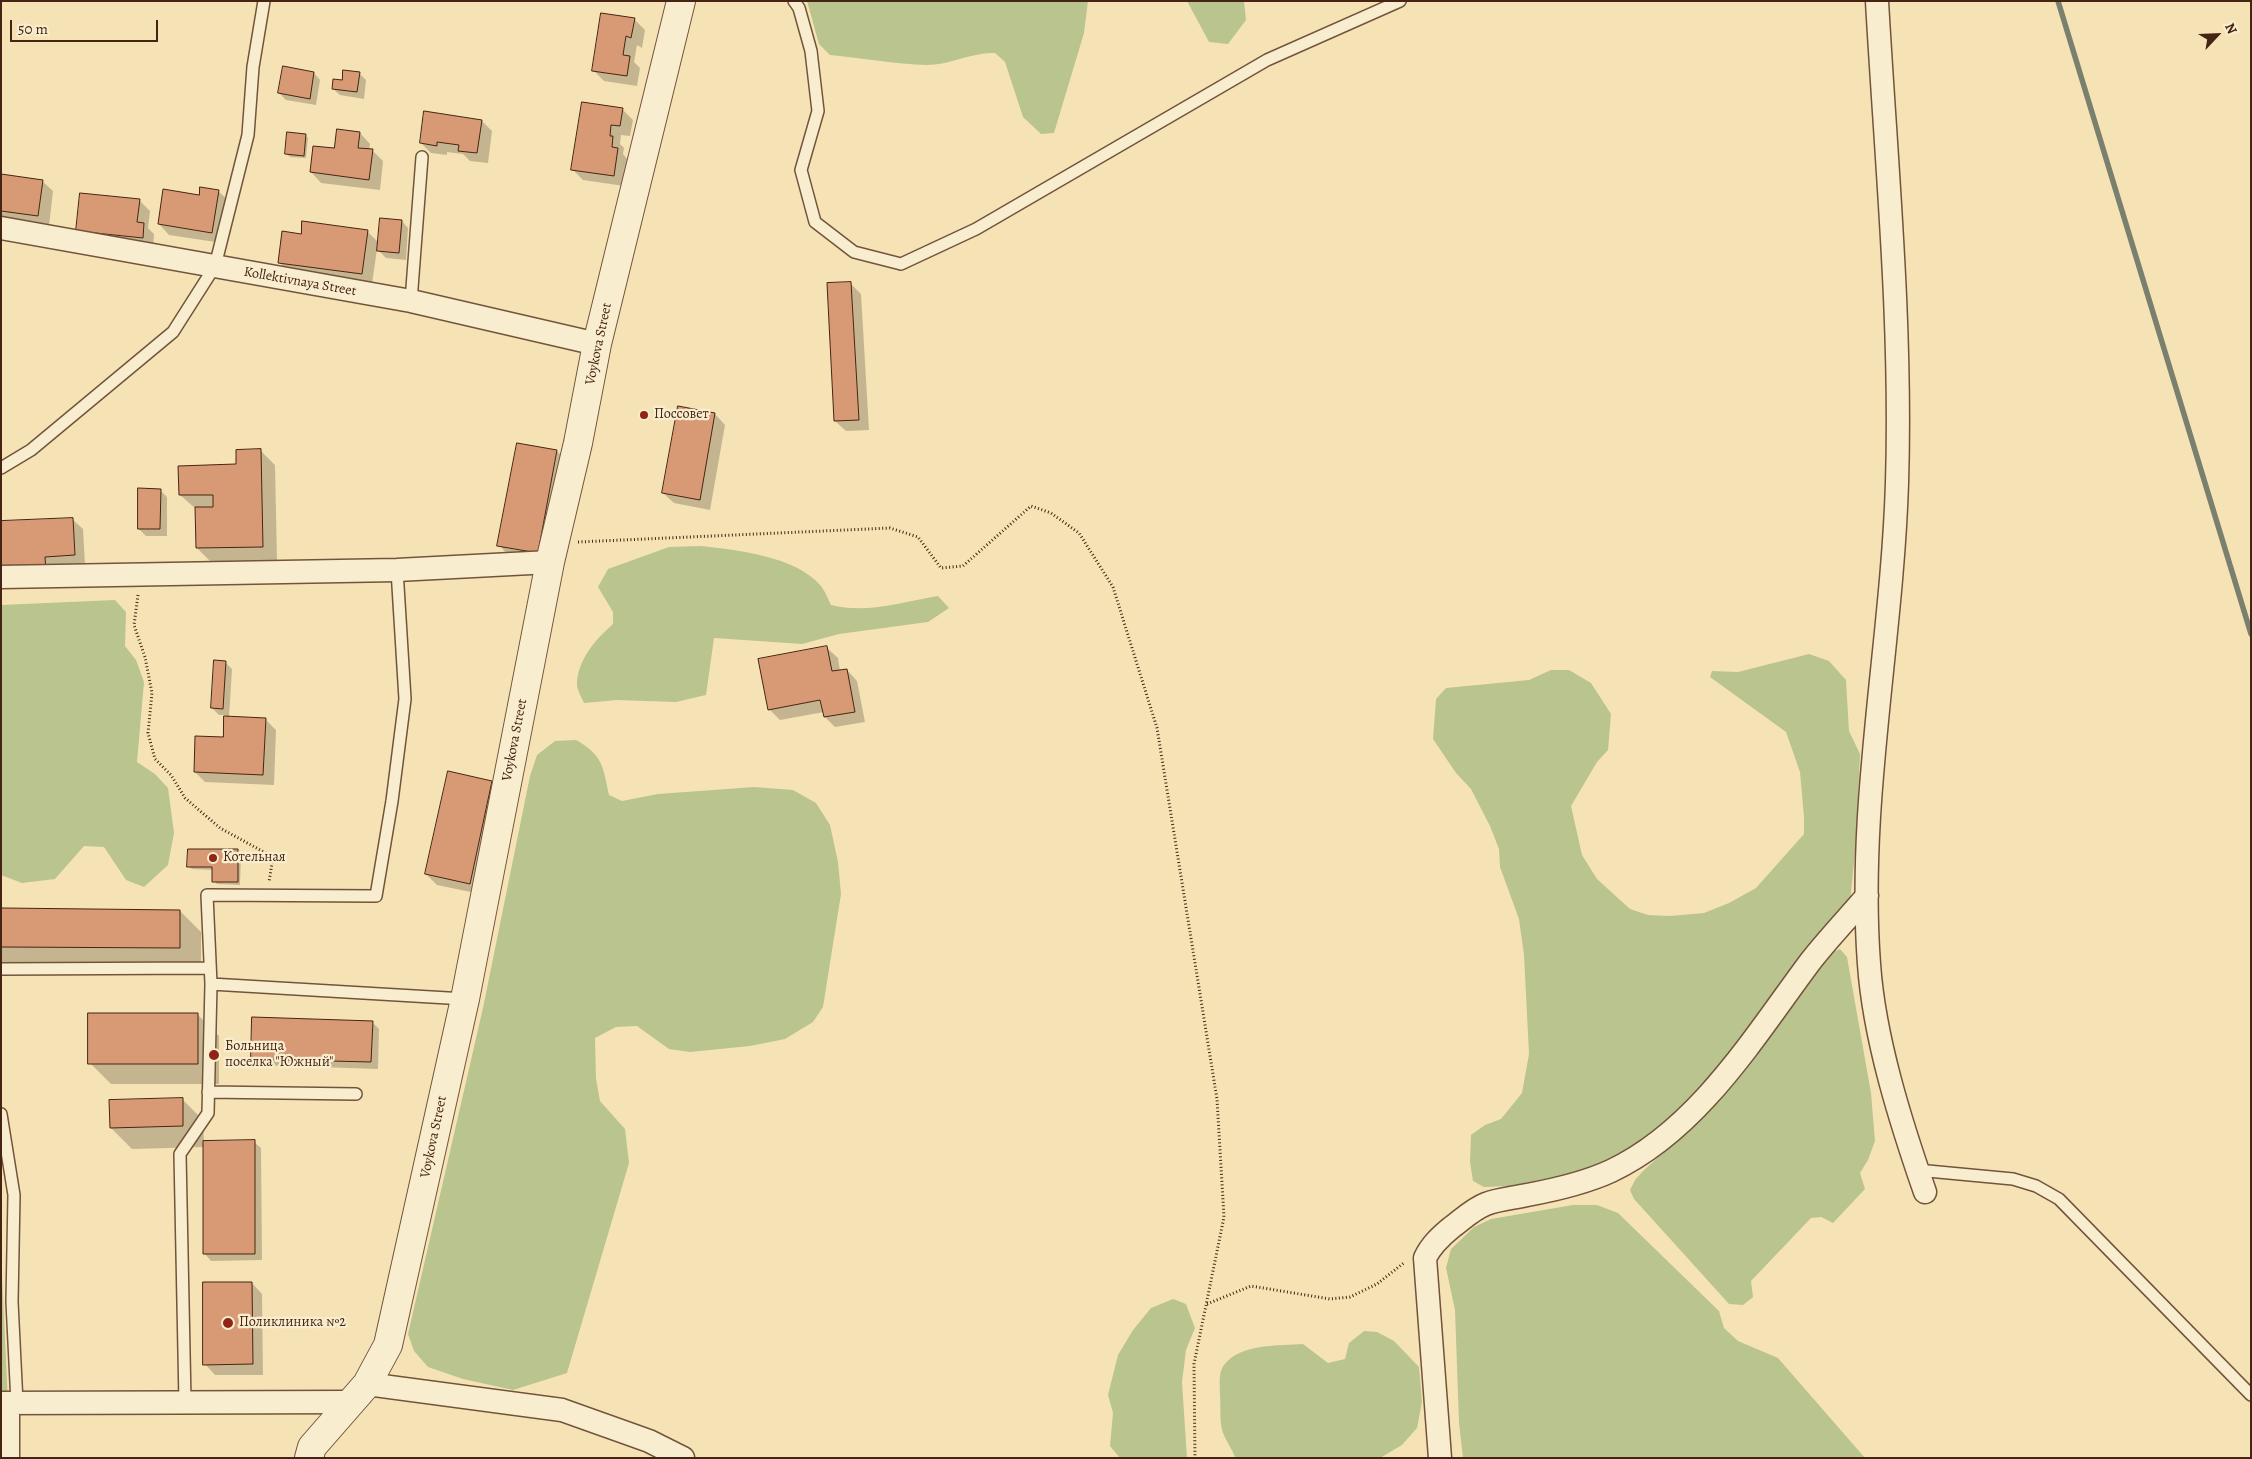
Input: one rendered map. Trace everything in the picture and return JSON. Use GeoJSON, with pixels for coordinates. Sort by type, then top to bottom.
{"type":"FeatureCollection","features":[{"type":"Feature","properties":{"kind":"street","name":"Voykova Street"},"geometry":{"type":"LineString","coordinates":[[309,1458],[312,1447],[359,1393],[388,1345],[465,999],[552,553],[578,443],[597,344],[681,1]]}},
{"type":"Feature","properties":{"kind":"street"},"geometry":{"type":"LineString","coordinates":[[1877,1],[1898,378],[1897,474],[1889,618],[1874,749],[1867,833],[1869,968],[1876,1016],[1895,1095],[1925,1192]]}},
{"type":"Feature","properties":{"kind":"street","name":"Kollektivnaya Street"},"geometry":{"type":"LineString","coordinates":[[1,228],[411,302],[597,344]]}},
{"type":"Feature","properties":{"kind":"street"},"geometry":{"type":"LineString","coordinates":[[1,577],[397,570],[552,553]]}},
{"type":"Feature","properties":{"kind":"street"},"geometry":{"type":"LineString","coordinates":[[1440,1458],[1426,1258],[1428,1251],[1438,1239],[1480,1208],[1488,1204],[1576,1182],[1610,1171],[1646,1149],[1680,1122],[1738,1060],[1812,960],[1867,896]]}},
{"type":"Feature","properties":{"kind":"street"},"geometry":{"type":"LineString","coordinates":[[8,1458],[9,1403],[185,1402],[359,1393],[562,1410],[649,1442],[683,1458]]}},
{"type":"Feature","properties":{"kind":"lane"},"geometry":{"type":"LineString","coordinates":[[1,468],[30,450],[173,332],[216,266],[248,135],[253,67],[264,1]]}},
{"type":"Feature","properties":{"kind":"lane"},"geometry":{"type":"LineString","coordinates":[[794,1],[799,8],[811,51],[818,111],[801,170],[815,222],[854,252],[902,264],[976,229],[1267,60],[1400,1]]}},
{"type":"Feature","properties":{"kind":"lane"},"geometry":{"type":"LineString","coordinates":[[411,302],[422,156]]}},
{"type":"Feature","properties":{"kind":"lane"},"geometry":{"type":"LineString","coordinates":[[185,1402],[180,1154],[208,1113],[211,984],[207,895],[376,896],[392,801],[405,699],[397,570]]}},
{"type":"Feature","properties":{"kind":"lane"},"geometry":{"type":"LineString","coordinates":[[1,969],[210,968]]}},
{"type":"Feature","properties":{"kind":"lane"},"geometry":{"type":"LineString","coordinates":[[211,984],[465,999]]}},
{"type":"Feature","properties":{"kind":"lane"},"geometry":{"type":"LineString","coordinates":[[208,1092],[356,1094]]}},
{"type":"Feature","properties":{"kind":"lane"},"geometry":{"type":"LineString","coordinates":[[1,1114],[14,1195],[9,1403]]}},
{"type":"Feature","properties":{"kind":"lane"},"geometry":{"type":"LineString","coordinates":[[1917,1170],[2013,1180],[2036,1186],[2059,1199],[2251,1395]]}},
{"type":"Feature","properties":{"kind":"path"},"geometry":{"type":"LineString","coordinates":[[552,553],[890,528],[918,537],[941,568],[963,566],[1031,506],[1051,513],[1078,533],[1113,587],[1157,728],[1217,1099],[1224,1216],[1194,1364],[1195,1458]]}},
{"type":"Feature","properties":{"kind":"path"},"geometry":{"type":"LineString","coordinates":[[140,575],[134,625],[145,657],[152,693],[148,733],[155,758],[171,775],[185,798],[220,828],[273,857],[266,895]]}},
{"type":"Feature","properties":{"kind":"path"},"geometry":{"type":"LineString","coordinates":[[1207,1304],[1251,1286],[1330,1299],[1350,1296],[1377,1284],[1409,1259],[1428,1251]]}},
{"type":"Feature","properties":{"kind":"green space"},"geometry":{"type":"Polygon","coordinates":[[[807,1],[1088,1],[1084,33],[1054,133],[1041,134],[1023,117],[1005,62],[995,53],[978,54],[944,63],[927,65],[830,55],[819,44],[807,1]]]}},
{"type":"Feature","properties":{"kind":"green space"},"geometry":{"type":"Polygon","coordinates":[[[1187,1],[1244,1],[1246,20],[1228,44],[1209,42],[1187,1]]]}},
{"type":"Feature","properties":{"kind":"green space"},"geometry":{"type":"Polygon","coordinates":[[[701,546],[748,552],[796,567],[820,585],[831,605],[871,608],[938,596],[949,608],[928,622],[839,634],[802,644],[714,638],[706,695],[676,702],[617,700],[584,703],[577,685],[580,667],[594,643],[613,624],[613,612],[598,587],[608,569],[669,547],[701,546]]]}},
{"type":"Feature","properties":{"kind":"green space"},"geometry":{"type":"Polygon","coordinates":[[[115,600],[126,612],[125,646],[136,660],[144,682],[137,762],[155,774],[168,788],[174,833],[168,865],[144,887],[126,880],[104,847],[84,846],[55,879],[22,883],[1,875],[1,605],[115,600]]]}},
{"type":"Feature","properties":{"kind":"green space"},"geometry":{"type":"Polygon","coordinates":[[[1809,654],[1829,661],[1846,680],[1849,731],[1860,754],[1856,842],[1848,907],[1696,1098],[1663,1125],[1598,1169],[1508,1186],[1484,1187],[1473,1181],[1470,1162],[1471,1135],[1485,1125],[1501,1119],[1522,1093],[1529,1054],[1524,955],[1519,919],[1500,867],[1499,849],[1490,826],[1471,789],[1456,773],[1433,739],[1436,699],[1446,688],[1529,680],[1551,670],[1569,670],[1591,683],[1611,714],[1608,750],[1597,762],[1571,806],[1582,855],[1597,879],[1630,909],[1648,915],[1670,916],[1704,913],[1729,903],[1756,888],[1804,834],[1800,772],[1786,732],[1710,677],[1712,671],[1738,672],[1809,654]]]}},
{"type":"Feature","properties":{"kind":"green space"},"geometry":{"type":"Polygon","coordinates":[[[576,740],[592,751],[597,757],[603,769],[609,795],[622,801],[658,794],[754,787],[793,790],[816,803],[830,825],[838,862],[841,894],[823,1007],[813,1022],[785,1039],[750,1046],[690,1052],[669,1049],[637,1026],[616,1027],[595,1038],[596,1079],[600,1101],[625,1129],[629,1163],[567,1373],[513,1390],[463,1379],[428,1367],[414,1351],[408,1334],[483,1008],[530,776],[537,755],[555,741],[576,740]]]}},
{"type":"Feature","properties":{"kind":"green space"},"geometry":{"type":"Polygon","coordinates":[[[1840,949],[1847,957],[1871,1093],[1875,1141],[1868,1160],[1860,1173],[1865,1189],[1833,1223],[1821,1217],[1811,1218],[1751,1281],[1753,1297],[1743,1305],[1729,1304],[1634,1199],[1630,1190],[1635,1180],[1643,1171],[1707,1113],[1732,1084],[1817,968],[1831,953],[1840,949]]]}},
{"type":"Feature","properties":{"kind":"green space"},"geometry":{"type":"Polygon","coordinates":[[[1573,1205],[1597,1205],[1618,1213],[1719,1311],[1724,1328],[1738,1341],[1778,1358],[1865,1458],[1463,1458],[1459,1423],[1455,1310],[1446,1268],[1451,1249],[1474,1227],[1491,1219],[1573,1205]]]}},
{"type":"Feature","properties":{"kind":"green space"},"geometry":{"type":"Polygon","coordinates":[[[1,1253],[8,1403],[1,1403],[1,1253]]]}},
{"type":"Feature","properties":{"kind":"green space"},"geometry":{"type":"Polygon","coordinates":[[[1173,1299],[1186,1304],[1195,1328],[1186,1350],[1182,1382],[1187,1458],[1120,1458],[1110,1446],[1113,1413],[1108,1395],[1118,1355],[1133,1330],[1151,1308],[1173,1299]]]}},
{"type":"Feature","properties":{"kind":"green space"},"geometry":{"type":"Polygon","coordinates":[[[1364,1331],[1377,1332],[1394,1341],[1419,1367],[1422,1402],[1417,1428],[1402,1445],[1380,1458],[1235,1457],[1223,1433],[1221,1419],[1220,1375],[1222,1368],[1231,1358],[1250,1349],[1303,1344],[1328,1363],[1345,1359],[1349,1343],[1364,1331]]]}},
{"type":"Feature","properties":{"kind":"building"},"geometry":{"type":"Polygon","coordinates":[[[601,13],[635,18],[631,38],[626,36],[623,55],[630,56],[627,76],[592,71],[601,13]]]}},
{"type":"Feature","properties":{"kind":"building"},"geometry":{"type":"Polygon","coordinates":[[[283,66],[314,72],[310,99],[278,93],[283,66]]]}},
{"type":"Feature","properties":{"kind":"building"},"geometry":{"type":"Polygon","coordinates":[[[343,70],[360,72],[357,92],[332,89],[333,79],[342,80],[343,70]]]}},
{"type":"Feature","properties":{"kind":"building"},"geometry":{"type":"Polygon","coordinates":[[[582,102],[623,108],[620,126],[611,125],[612,147],[618,148],[614,176],[571,170],[582,102]]]}},
{"type":"Feature","properties":{"kind":"building"},"geometry":{"type":"Polygon","coordinates":[[[424,111],[482,120],[477,153],[458,151],[459,145],[437,142],[437,146],[420,143],[424,111]]]}},
{"type":"Feature","properties":{"kind":"building"},"geometry":{"type":"Polygon","coordinates":[[[337,129],[360,132],[358,148],[373,149],[369,180],[310,172],[313,146],[334,148],[337,129]]]}},
{"type":"Feature","properties":{"kind":"building"},"geometry":{"type":"Polygon","coordinates":[[[287,132],[306,134],[304,156],[285,154],[287,132]]]}},
{"type":"Feature","properties":{"kind":"building"},"geometry":{"type":"Polygon","coordinates":[[[1,174],[43,180],[38,216],[1,211],[1,174]]]}},
{"type":"Feature","properties":{"kind":"building"},"geometry":{"type":"Polygon","coordinates":[[[200,187],[219,190],[212,233],[158,224],[163,189],[199,195],[200,187]]]}},
{"type":"Feature","properties":{"kind":"building"},"geometry":{"type":"Polygon","coordinates":[[[80,193],[140,199],[137,222],[144,223],[143,238],[76,231],[80,193]]]}},
{"type":"Feature","properties":{"kind":"building"},"geometry":{"type":"Polygon","coordinates":[[[380,218],[402,220],[399,253],[377,251],[380,218]]]}},
{"type":"Feature","properties":{"kind":"building"},"geometry":{"type":"Polygon","coordinates":[[[302,221],[368,230],[362,274],[278,263],[282,231],[301,234],[302,221]]]}},
{"type":"Feature","properties":{"kind":"building"},"geometry":{"type":"Polygon","coordinates":[[[851,282],[859,420],[834,421],[827,283],[851,282]]]}},
{"type":"Feature","properties":{"kind":"building"},"geometry":{"type":"Polygon","coordinates":[[[678,406],[715,413],[700,500],[662,493],[678,406]]]}},
{"type":"Feature","properties":{"kind":"building"},"geometry":{"type":"Polygon","coordinates":[[[517,443],[557,450],[538,553],[497,546],[517,443]]]}},
{"type":"Feature","properties":{"kind":"building"},"geometry":{"type":"Polygon","coordinates":[[[261,449],[263,547],[196,548],[195,507],[213,507],[213,495],[179,495],[178,466],[236,464],[236,450],[261,449]]]}},
{"type":"Feature","properties":{"kind":"building"},"geometry":{"type":"Polygon","coordinates":[[[138,488],[161,489],[160,529],[138,529],[138,488]]]}},
{"type":"Feature","properties":{"kind":"building"},"geometry":{"type":"Polygon","coordinates":[[[73,518],[75,555],[45,557],[46,571],[1,573],[1,521],[73,518]]]}},
{"type":"Feature","properties":{"kind":"building"},"geometry":{"type":"Polygon","coordinates":[[[827,646],[832,671],[847,669],[855,712],[824,717],[820,700],[768,710],[758,659],[827,646]]]}},
{"type":"Feature","properties":{"kind":"building"},"geometry":{"type":"Polygon","coordinates":[[[214,660],[226,661],[223,709],[211,708],[214,660]]]}},
{"type":"Feature","properties":{"kind":"building"},"geometry":{"type":"Polygon","coordinates":[[[224,716],[266,718],[263,775],[194,772],[195,736],[223,737],[224,716]]]}},
{"type":"Feature","properties":{"kind":"building"},"geometry":{"type":"Polygon","coordinates":[[[448,771],[492,781],[470,884],[425,874],[448,771]]]}},
{"type":"Feature","properties":{"kind":"building","name":"Котельная"},"geometry":{"type":"Polygon","coordinates":[[[188,849],[238,849],[238,882],[212,882],[212,867],[187,867],[188,849]]]}},
{"type":"Feature","properties":{"kind":"building"},"geometry":{"type":"Polygon","coordinates":[[[1,908],[180,910],[180,948],[1,947],[1,908]]]}},
{"type":"Feature","properties":{"kind":"building"},"geometry":{"type":"Polygon","coordinates":[[[88,1013],[198,1013],[198,1064],[88,1064],[88,1013]]]}},
{"type":"Feature","properties":{"kind":"building"},"geometry":{"type":"Polygon","coordinates":[[[252,1017],[373,1021],[371,1062],[251,1059],[252,1017]]]}},
{"type":"Feature","properties":{"kind":"building"},"geometry":{"type":"Polygon","coordinates":[[[183,1098],[183,1126],[110,1128],[109,1100],[183,1098]]]}},
{"type":"Feature","properties":{"kind":"building"},"geometry":{"type":"Polygon","coordinates":[[[255,1140],[255,1254],[203,1254],[203,1141],[255,1140]]]}},
{"type":"Feature","properties":{"kind":"building","name":"Поликлиника №2"},"geometry":{"type":"Polygon","coordinates":[[[203,1282],[252,1282],[253,1364],[203,1365],[203,1282]]]}},
{"type":"Feature","properties":{"kind":"waterway"},"geometry":{"type":"LineString","coordinates":[[2058,1],[2251,634]]}},
{"type":"Feature","properties":{"kind":"place","name":"Поссовет"},"geometry":{"type":"Point","coordinates":[644,415]}},
{"type":"Feature","properties":{"kind":"place","name":"Котельная"},"geometry":{"type":"Point","coordinates":[213,858]}},
{"type":"Feature","properties":{"kind":"place","name":"Больница поселка \"Южный\""},"geometry":{"type":"Point","coordinates":[214,1055]}},
{"type":"Feature","properties":{"kind":"place","name":"Поликлиника №2"},"geometry":{"type":"Point","coordinates":[228,1323]}}]}
